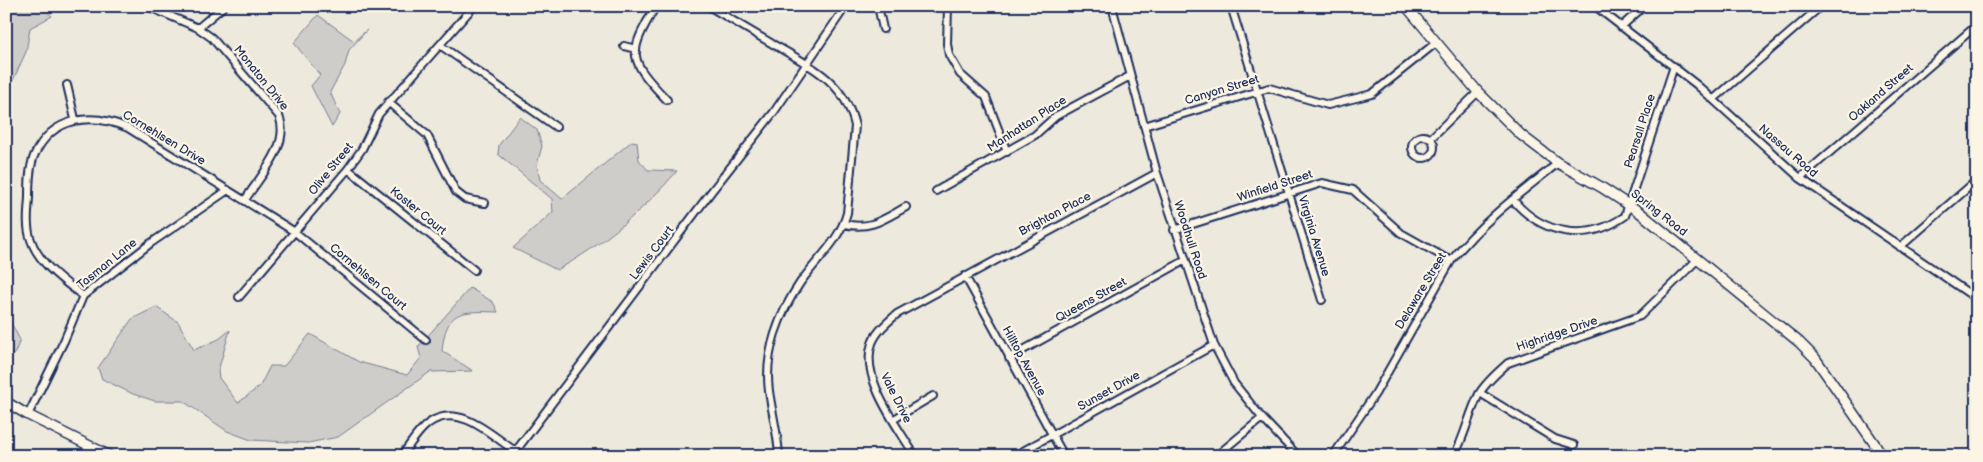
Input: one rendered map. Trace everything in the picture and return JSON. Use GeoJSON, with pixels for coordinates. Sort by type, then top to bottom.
{"type":"FeatureCollection","features":[{"type":"Feature","properties":{"kind":"main road","name":"Spring Road"},"geometry":{"type":"LineString","coordinates":[[1406,6],[1502,118],[1558,163],[1629,204],[1698,259],[1815,358],[1883,456]]}},
{"type":"Feature","properties":{"kind":"main road"},"geometry":{"type":"LineString","coordinates":[[6,402],[110,456]]}},
{"type":"Feature","properties":{"kind":"main road"},"geometry":{"type":"LineString","coordinates":[[6,410],[28,415]]}},
{"type":"Feature","properties":{"kind":"street","name":"Monaton Drive"},"geometry":{"type":"LineString","coordinates":[[147,6],[198,28],[229,56],[274,109],[282,123],[282,140],[277,151],[245,200]]}},
{"type":"Feature","properties":{"kind":"street"},"geometry":{"type":"LineString","coordinates":[[198,28],[224,6]]}},
{"type":"Feature","properties":{"kind":"street","name":"Olive Street"},"geometry":{"type":"LineString","coordinates":[[239,297],[348,169],[362,149],[374,122],[388,102],[474,6]]}},
{"type":"Feature","properties":{"kind":"street"},"geometry":{"type":"LineString","coordinates":[[656,6],[643,28],[636,49],[637,65],[667,100]]}},
{"type":"Feature","properties":{"kind":"street"},"geometry":{"type":"LineString","coordinates":[[708,6],[718,9],[808,62],[836,88],[853,113],[855,138],[844,224],[834,242],[788,301],[770,352],[768,376],[779,456]]}},
{"type":"Feature","properties":{"kind":"street","name":"Lewis Court"},"geometry":{"type":"LineString","coordinates":[[514,454],[711,192],[774,112],[846,6]]}},
{"type":"Feature","properties":{"kind":"street"},"geometry":{"type":"LineString","coordinates":[[878,6],[883,29]]}},
{"type":"Feature","properties":{"kind":"street"},"geometry":{"type":"LineString","coordinates":[[948,6],[946,44],[950,55],[960,74],[986,97],[1006,152]]}},
{"type":"Feature","properties":{"kind":"street","name":"Woodhull Road"},"geometry":{"type":"LineString","coordinates":[[1112,6],[1156,173],[1184,261],[1214,345],[1234,383],[1262,418],[1298,456]]}},
{"type":"Feature","properties":{"kind":"street","name":"Virginia Avenue"},"geometry":{"type":"LineString","coordinates":[[1231,6],[1322,300]]}},
{"type":"Feature","properties":{"kind":"street","name":"Nassau Road"},"geometry":{"type":"LineString","coordinates":[[1595,6],[1674,66],[1800,178],[1977,299]]}},
{"type":"Feature","properties":{"kind":"street"},"geometry":{"type":"LineString","coordinates":[[1621,27],[1644,6]]}},
{"type":"Feature","properties":{"kind":"street"},"geometry":{"type":"LineString","coordinates":[[1714,100],[1821,6]]}},
{"type":"Feature","properties":{"kind":"street","name":"Oakland Street"},"geometry":{"type":"LineString","coordinates":[[1800,178],[1977,25]]}},
{"type":"Feature","properties":{"kind":"street","name":"Canyon Street"},"geometry":{"type":"LineString","coordinates":[[1144,126],[1257,90],[1269,88],[1328,105],[1372,94],[1437,42]]}},
{"type":"Feature","properties":{"kind":"street"},"geometry":{"type":"LineString","coordinates":[[440,44],[556,127]]}},
{"type":"Feature","properties":{"kind":"street"},"geometry":{"type":"LineString","coordinates":[[624,46],[636,49]]}},
{"type":"Feature","properties":{"kind":"street","name":"Pearsall Place"},"geometry":{"type":"LineString","coordinates":[[1513,200],[1532,219],[1547,227],[1564,232],[1578,233],[1604,228],[1616,223],[1625,216],[1674,66]]}},
{"type":"Feature","properties":{"kind":"street","name":"Manhattan Place"},"geometry":{"type":"LineString","coordinates":[[936,191],[1035,135],[1056,116],[1130,76]]}},
{"type":"Feature","properties":{"kind":"street"},"geometry":{"type":"LineString","coordinates":[[66,85],[75,119],[43,141],[34,158],[29,183],[28,226],[31,242],[40,257],[83,296]]}},
{"type":"Feature","properties":{"kind":"street"},"geometry":{"type":"LineString","coordinates":[[1430,138],[1478,92]]}},
{"type":"Feature","properties":{"kind":"street"},"geometry":{"type":"LineString","coordinates":[[388,102],[427,135],[456,192],[465,199],[485,203]]}},
{"type":"Feature","properties":{"kind":"street","name":"Cornehlsen Drive"},"geometry":{"type":"LineString","coordinates":[[75,119],[93,117],[110,120],[128,128],[295,232]]}},
{"type":"Feature","properties":{"kind":"street","name":"Delaware Street"},"geometry":{"type":"LineString","coordinates":[[1333,456],[1374,394],[1451,261],[1478,229],[1558,163]]}},
{"type":"Feature","properties":{"kind":"street","name":"Koster Court"},"geometry":{"type":"LineString","coordinates":[[348,169],[474,270]]}},
{"type":"Feature","properties":{"kind":"street","name":"Brighton Place"},"geometry":{"type":"LineString","coordinates":[[965,276],[1156,173]]}},
{"type":"Feature","properties":{"kind":"street"},"geometry":{"type":"LineString","coordinates":[[1900,247],[1977,180]]}},
{"type":"Feature","properties":{"kind":"street","name":"Winfield Street"},"geometry":{"type":"LineString","coordinates":[[1174,230],[1322,183],[1353,190],[1401,233],[1451,261]]}},
{"type":"Feature","properties":{"kind":"street","name":"Tasman Lane"},"geometry":{"type":"LineString","coordinates":[[28,415],[64,341],[83,296],[151,244],[228,190]]}},
{"type":"Feature","properties":{"kind":"street"},"geometry":{"type":"LineString","coordinates":[[844,224],[860,228],[871,226],[906,207]]}},
{"type":"Feature","properties":{"kind":"street","name":"Cornehlsen Court"},"geometry":{"type":"LineString","coordinates":[[295,232],[426,340]]}},
{"type":"Feature","properties":{"kind":"street","name":"Highridge Drive"},"geometry":{"type":"LineString","coordinates":[[1454,456],[1462,443],[1480,393],[1494,375],[1508,363],[1640,316],[1698,259]]}},
{"type":"Feature","properties":{"kind":"street","name":"Queens Street"},"geometry":{"type":"LineString","coordinates":[[1009,358],[1184,261]]}},
{"type":"Feature","properties":{"kind":"street","name":"Hilltop Avenue"},"geometry":{"type":"LineString","coordinates":[[965,276],[1064,456]]}},
{"type":"Feature","properties":{"kind":"street","name":"Vale Drive"},"geometry":{"type":"LineString","coordinates":[[915,456],[876,388],[869,367],[871,346],[882,327],[898,314],[965,276]]}},
{"type":"Feature","properties":{"kind":"street","name":"Sunset Drive"},"geometry":{"type":"LineString","coordinates":[[1014,456],[1214,345]]}},
{"type":"Feature","properties":{"kind":"street"},"geometry":{"type":"LineString","coordinates":[[1480,393],[1555,439],[1574,445]]}},
{"type":"Feature","properties":{"kind":"street"},"geometry":{"type":"LineString","coordinates":[[894,420],[933,396]]}},
{"type":"Feature","properties":{"kind":"street"},"geometry":{"type":"LineString","coordinates":[[401,456],[428,423],[445,415],[464,417],[514,454]]}},
{"type":"Feature","properties":{"kind":"street"},"geometry":{"type":"LineString","coordinates":[[1216,456],[1262,418]]}},
{"type":"Feature","properties":{"kind":"shaded area"},"geometry":{"type":"Polygon","coordinates":[[[6,6],[41,6],[52,16],[30,28],[26,52],[10,87],[7,107],[6,6]]]}},
{"type":"Feature","properties":{"kind":"shaded area"},"geometry":{"type":"Polygon","coordinates":[[[318,15],[354,41],[367,30],[349,50],[345,65],[330,92],[340,114],[332,127],[311,86],[320,75],[294,43],[318,15]]]}},
{"type":"Feature","properties":{"kind":"shaded area"},"geometry":{"type":"Polygon","coordinates":[[[520,117],[537,130],[542,146],[537,165],[540,180],[562,199],[632,141],[637,142],[639,160],[648,170],[677,171],[651,200],[621,226],[590,250],[557,270],[513,248],[553,212],[552,199],[498,154],[499,145],[520,117]]]}},
{"type":"Feature","properties":{"kind":"shaded area"},"geometry":{"type":"Polygon","coordinates":[[[470,288],[493,302],[498,312],[474,312],[458,315],[447,327],[442,351],[473,371],[430,372],[338,437],[308,443],[251,440],[227,431],[183,401],[155,401],[133,394],[102,379],[98,368],[132,319],[156,307],[178,322],[194,350],[219,339],[230,330],[218,371],[219,378],[238,403],[260,386],[270,366],[284,366],[310,334],[359,362],[407,375],[421,358],[418,347],[470,288]]]}},
{"type":"Feature","properties":{"kind":"shaded area"},"geometry":{"type":"Polygon","coordinates":[[[6,313],[20,340],[14,355],[6,351],[6,313]]]}}]}
